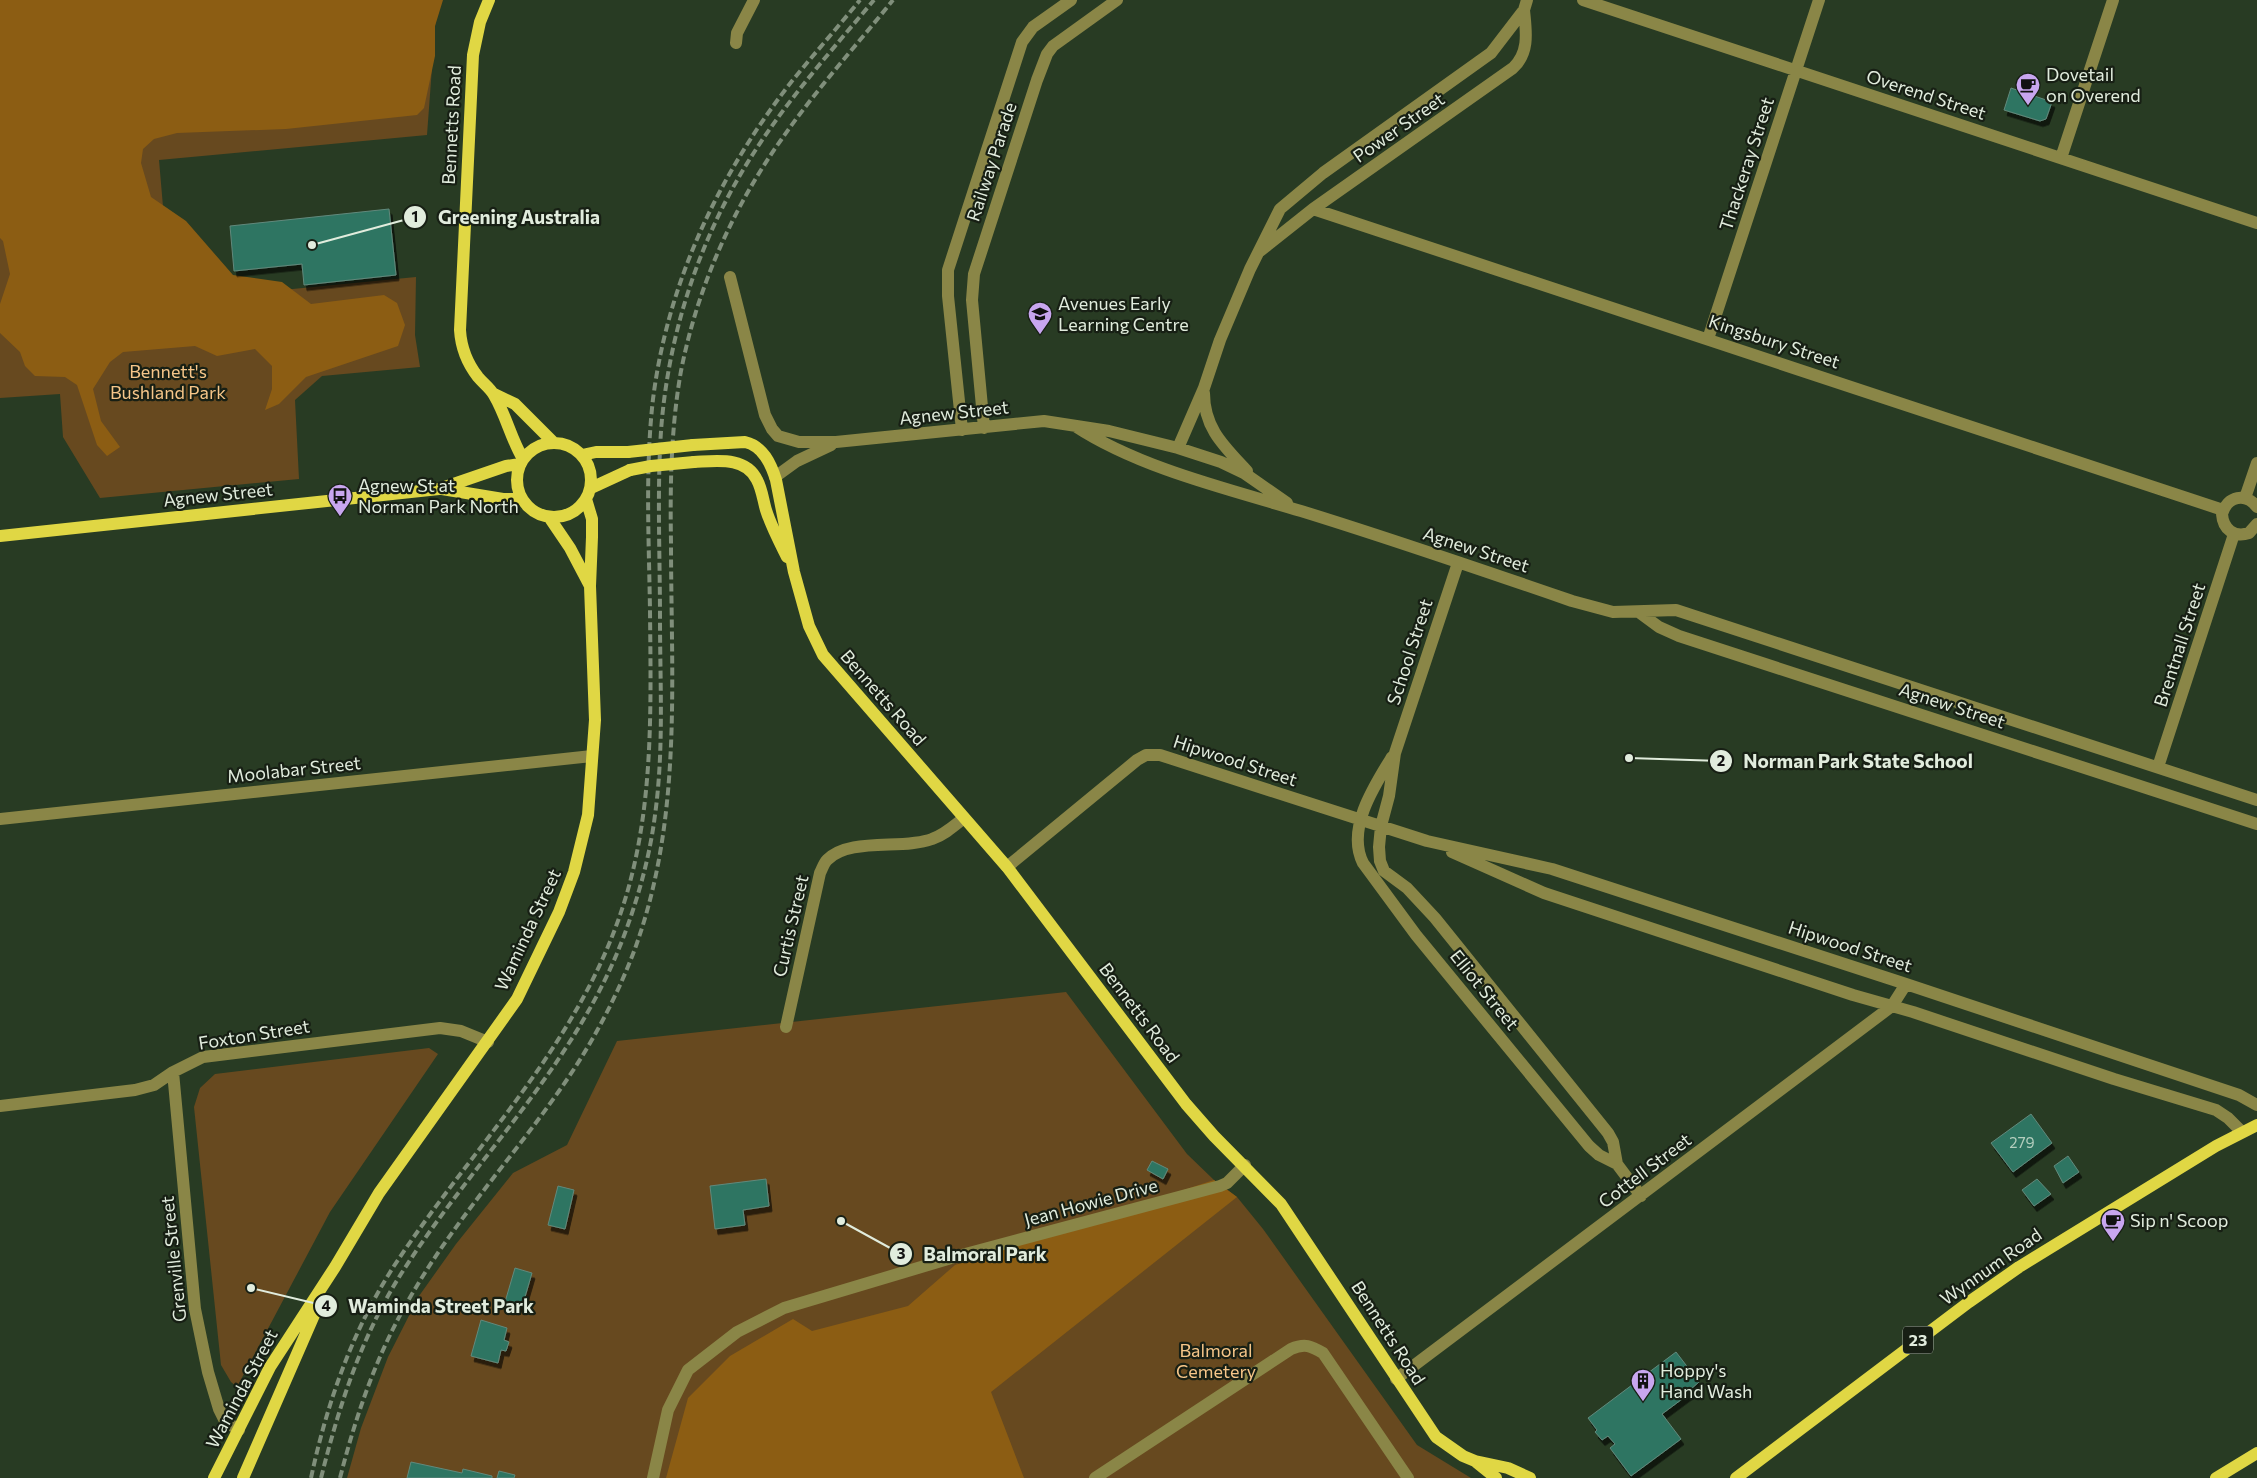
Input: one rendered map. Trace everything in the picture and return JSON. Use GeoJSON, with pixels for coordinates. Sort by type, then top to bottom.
{"type":"FeatureCollection","features":[{"type":"Feature","properties":{"kind":"main road","name":"Bennetts Road"},"geometry":{"type":"LineString","coordinates":[[489,0],[480,22],[473,56],[460,330],[463,347],[471,366],[494,394],[522,461]]}},
{"type":"Feature","properties":{"kind":"main road","name":"Bennetts Road"},"geometry":{"type":"LineString","coordinates":[[494,394],[515,404],[554,443]]}},
{"type":"Feature","properties":{"kind":"main road","name":"Bennetts Road"},"geometry":{"type":"LineString","coordinates":[[582,455],[596,452],[628,452],[736,441],[751,443],[759,449],[767,459],[775,477],[794,572],[809,626],[823,655],[1007,867],[1186,1104],[1286,1211],[1436,1437],[1447,1446],[1475,1461],[1496,1478]]}},
{"type":"Feature","properties":{"kind":"main road"},"geometry":{"type":"LineString","coordinates":[[554,443],[574,448],[582,455],[589,465],[591,477],[588,493],[570,514],[548,517],[538,514],[522,499],[518,488],[517,476],[522,461],[532,450],[542,445],[554,443]]}},
{"type":"Feature","properties":{"kind":"main road","name":"Agnew Street"},"geometry":{"type":"LineString","coordinates":[[0,536],[439,489],[522,461]]}},
{"type":"Feature","properties":{"kind":"main road","name":"Bennetts Road"},"geometry":{"type":"LineString","coordinates":[[588,493],[630,470],[694,462],[732,461],[743,466],[754,475],[759,485],[767,514],[794,572]]}},
{"type":"Feature","properties":{"kind":"main road","name":"Agnew Street"},"geometry":{"type":"LineString","coordinates":[[439,489],[503,499],[522,499]]}},
{"type":"Feature","properties":{"kind":"main road","name":"Waminda Street"},"geometry":{"type":"LineString","coordinates":[[214,1478],[240,1430],[270,1367],[335,1267],[379,1193],[517,999],[559,912],[574,872],[588,815],[595,720],[590,586],[592,519],[588,493]]}},
{"type":"Feature","properties":{"kind":"main road","name":"Waminda Street"},"geometry":{"type":"LineString","coordinates":[[548,517],[570,548],[590,586]]}},
{"type":"Feature","properties":{"kind":"main road","name":"Wynnum Road"},"geometry":{"type":"LineString","coordinates":[[1736,1478],[1969,1302],[2019,1267],[2242,1132],[2257,1125]]}},
{"type":"Feature","properties":{"kind":"main road","name":"Waminda Street"},"geometry":{"type":"LineString","coordinates":[[243,1478],[335,1267]]}},
{"type":"Feature","properties":{"kind":"main road"},"geometry":{"type":"LineString","coordinates":[[2216,1478],[2257,1453]]}},
{"type":"Feature","properties":{"kind":"main road","name":"Bennetts Road"},"geometry":{"type":"LineString","coordinates":[[1475,1461],[1508,1468],[1530,1478]]}},
{"type":"Feature","properties":{"kind":"street"},"geometry":{"type":"LineString","coordinates":[[736,43],[737,32],[754,0]]}},
{"type":"Feature","properties":{"kind":"street","name":"Railway Parade"},"geometry":{"type":"LineString","coordinates":[[962,430],[947,286],[950,261],[1022,42],[1033,27],[1071,0]]}},
{"type":"Feature","properties":{"kind":"street","name":"Railway Parade"},"geometry":{"type":"LineString","coordinates":[[984,428],[972,300],[972,281],[1047,54],[1053,46],[1117,0]]}},
{"type":"Feature","properties":{"kind":"street","name":"Overend Street"},"geometry":{"type":"LineString","coordinates":[[1583,0],[2257,223]]}},
{"type":"Feature","properties":{"kind":"street","name":"Thackeray Street"},"geometry":{"type":"LineString","coordinates":[[1708,339],[1819,0]]}},
{"type":"Feature","properties":{"kind":"street"},"geometry":{"type":"LineString","coordinates":[[2061,158],[2113,0]]}},
{"type":"Feature","properties":{"kind":"street","name":"Power Street"},"geometry":{"type":"LineString","coordinates":[[1256,254],[1313,209],[1516,66],[1526,42],[1525,5]]}},
{"type":"Feature","properties":{"kind":"street","name":"Power Street"},"geometry":{"type":"LineString","coordinates":[[1178,448],[1204,388],[1220,340],[1256,254],[1278,214],[1288,201],[1323,172],[1487,57],[1498,46],[1525,5]]}},
{"type":"Feature","properties":{"kind":"street","name":"Kingsbury Street"},"geometry":{"type":"LineString","coordinates":[[1313,209],[2223,510]]}},
{"type":"Feature","properties":{"kind":"street","name":"Agnew Street"},"geometry":{"type":"LineString","coordinates":[[730,277],[765,415],[774,432],[781,437],[795,442],[836,442],[1047,421],[1128,434],[1232,466],[1302,512]]}},
{"type":"Feature","properties":{"kind":"street"},"geometry":{"type":"LineString","coordinates":[[956,370],[978,369]]}},
{"type":"Feature","properties":{"kind":"street","name":"Power Street"},"geometry":{"type":"LineString","coordinates":[[1204,388],[1204,411],[1210,425],[1221,442],[1259,484]]}},
{"type":"Feature","properties":{"kind":"street","name":"Agnew Street"},"geometry":{"type":"LineString","coordinates":[[1075,426],[1101,443],[1125,453],[1242,494],[1610,612],[1640,613],[1661,609],[1680,612],[2257,800]]}},
{"type":"Feature","properties":{"kind":"street","name":"Agnew Street"},"geometry":{"type":"LineString","coordinates":[[775,477],[797,461],[836,442]]}},
{"type":"Feature","properties":{"kind":"street"},"geometry":{"type":"LineString","coordinates":[[2246,498],[2257,463]]}},
{"type":"Feature","properties":{"kind":"street"},"geometry":{"type":"LineString","coordinates":[[2257,507],[2246,498],[2232,500],[2223,510],[2224,524],[2234,534],[2249,533],[2257,524]]}},
{"type":"Feature","properties":{"kind":"street","name":"Brentnall Street"},"geometry":{"type":"LineString","coordinates":[[2158,767],[2234,534]]}},
{"type":"Feature","properties":{"kind":"street","name":"School Street"},"geometry":{"type":"LineString","coordinates":[[1381,826],[1389,796],[1395,753],[1458,562]]}},
{"type":"Feature","properties":{"kind":"street","name":"Agnew Street"},"geometry":{"type":"LineString","coordinates":[[1640,613],[1659,627],[1679,636],[2257,824]]}},
{"type":"Feature","properties":{"kind":"street","name":"School Street"},"geometry":{"type":"LineString","coordinates":[[1362,820],[1372,789],[1395,753]]}},
{"type":"Feature","properties":{"kind":"street","name":"Hipwood Street"},"geometry":{"type":"LineString","coordinates":[[1007,867],[1137,760],[1149,755],[1164,756],[1426,841],[1544,893],[2216,1110],[2225,1115],[2242,1132]]}},
{"type":"Feature","properties":{"kind":"street","name":"Moolabar Street"},"geometry":{"type":"LineString","coordinates":[[0,819],[592,756]]}},
{"type":"Feature","properties":{"kind":"street","name":"Curtis Street"},"geometry":{"type":"LineString","coordinates":[[786,1027],[820,873],[826,861],[836,853],[852,848],[931,840],[950,830],[964,818]]}},
{"type":"Feature","properties":{"kind":"street","name":"Elliot Street"},"geometry":{"type":"LineString","coordinates":[[1362,820],[1356,839],[1358,854],[1383,892],[1588,1146],[1599,1155],[1617,1164],[1641,1196]]}},
{"type":"Feature","properties":{"kind":"street","name":"Elliot Street"},"geometry":{"type":"LineString","coordinates":[[1381,826],[1379,854],[1384,871],[1407,888],[1435,918],[1602,1125],[1613,1142],[1617,1164]]}},
{"type":"Feature","properties":{"kind":"street","name":"Hipwood Street"},"geometry":{"type":"LineString","coordinates":[[1426,841],[1552,869],[1906,984],[2239,1095],[2257,1104]]}},
{"type":"Feature","properties":{"kind":"street","name":"Cottell Street"},"geometry":{"type":"LineString","coordinates":[[1396,1379],[1892,1006],[1906,984]]}},
{"type":"Feature","properties":{"kind":"street","name":"Foxton Street"},"geometry":{"type":"LineString","coordinates":[[0,1106],[134,1090],[154,1085],[173,1072],[203,1057],[440,1028],[461,1031],[488,1042]]}},
{"type":"Feature","properties":{"kind":"street","name":"Grenville Street"},"geometry":{"type":"LineString","coordinates":[[173,1072],[195,1309],[208,1372],[219,1409],[225,1421],[240,1430]]}},
{"type":"Feature","properties":{"kind":"street","name":"Jean Howie Drive"},"geometry":{"type":"LineString","coordinates":[[653,1478],[668,1410],[688,1370],[736,1332],[784,1308],[958,1256],[1220,1186],[1227,1183],[1245,1165]]}},
{"type":"Feature","properties":{"kind":"street"},"geometry":{"type":"LineString","coordinates":[[1095,1478],[1292,1349],[1300,1345],[1311,1345],[1323,1353],[1408,1478]]}},
{"type":"Feature","properties":{"kind":"green space","name":"Bennett's Bushland Park"},"geometry":{"type":"Polygon","coordinates":[[[0,0],[437,0],[427,135],[159,160],[167,253],[231,295],[416,277],[415,335],[420,367],[322,376],[295,400],[299,479],[100,498],[63,437],[60,394],[0,398],[0,0]]]}},
{"type":"Feature","properties":{"kind":"green space","name":"Balmoral Cemetery"},"geometry":{"type":"Polygon","coordinates":[[[1066,992],[1187,1154],[1214,1180],[1237,1197],[1263,1229],[1417,1445],[1471,1478],[347,1478],[361,1428],[388,1357],[419,1296],[456,1244],[513,1173],[567,1145],[617,1041],[1066,992]]]}},
{"type":"Feature","properties":{"kind":"green space"},"geometry":{"type":"Polygon","coordinates":[[[429,1048],[438,1054],[330,1212],[237,1387],[231,1382],[221,1365],[194,1107],[200,1088],[215,1074],[429,1048]]]}},
{"type":"Feature","properties":{"kind":"shaded area","name":"Bennett's Bushland Park"},"geometry":{"type":"Polygon","coordinates":[[[0,0],[443,0],[435,26],[435,56],[424,108],[417,115],[286,129],[177,133],[154,139],[143,149],[141,163],[151,197],[186,221],[233,275],[282,282],[311,304],[384,295],[397,303],[405,325],[398,346],[306,377],[279,404],[265,410],[272,389],[272,366],[255,349],[217,356],[195,346],[123,352],[110,362],[93,389],[101,421],[120,447],[107,456],[97,445],[77,385],[65,377],[35,376],[25,366],[20,352],[0,333],[0,304],[10,274],[3,241],[0,238],[0,0]]]}},
{"type":"Feature","properties":{"kind":"shaded area"},"geometry":{"type":"Polygon","coordinates":[[[1214,1180],[1237,1197],[991,1392],[1024,1478],[666,1478],[688,1398],[730,1356],[793,1319],[812,1331],[908,1306],[955,1265],[1214,1180]]]}},
{"type":"Feature","properties":{"kind":"building","name":"Dovetail on Overend"},"geometry":{"type":"Polygon","coordinates":[[[2011,88],[2052,102],[2046,119],[2040,121],[2004,110],[2011,88]]]}},
{"type":"Feature","properties":{"kind":"building"},"geometry":{"type":"Polygon","coordinates":[[[389,209],[396,275],[304,285],[302,264],[234,271],[230,226],[389,209]]]}},
{"type":"Feature","properties":{"kind":"building"},"geometry":{"type":"Polygon","coordinates":[[[2031,1114],[2052,1143],[2013,1172],[1991,1143],[2031,1114]]]}},
{"type":"Feature","properties":{"kind":"building"},"geometry":{"type":"Polygon","coordinates":[[[2068,1156],[2079,1172],[2063,1183],[2054,1166],[2068,1156]]]}},
{"type":"Feature","properties":{"kind":"building"},"geometry":{"type":"Polygon","coordinates":[[[1152,1161],[1168,1169],[1163,1179],[1147,1170],[1152,1161]]]}},
{"type":"Feature","properties":{"kind":"building"},"geometry":{"type":"Polygon","coordinates":[[[766,1179],[769,1206],[743,1210],[745,1225],[715,1229],[710,1186],[766,1179]]]}},
{"type":"Feature","properties":{"kind":"building"},"geometry":{"type":"Polygon","coordinates":[[[2037,1179],[2051,1194],[2034,1206],[2022,1190],[2037,1179]]]}},
{"type":"Feature","properties":{"kind":"building"},"geometry":{"type":"Polygon","coordinates":[[[558,1186],[574,1190],[565,1229],[548,1225],[558,1186]]]}},
{"type":"Feature","properties":{"kind":"building"},"geometry":{"type":"Polygon","coordinates":[[[515,1268],[532,1273],[522,1307],[517,1306],[516,1309],[510,1307],[511,1304],[505,1302],[515,1268]]]}},
{"type":"Feature","properties":{"kind":"building"},"geometry":{"type":"Polygon","coordinates":[[[481,1320],[507,1328],[504,1340],[509,1342],[506,1351],[501,1350],[498,1363],[471,1356],[481,1320]]]}},
{"type":"Feature","properties":{"kind":"building","name":"Hoppy's Hand Wash"},"geometry":{"type":"Polygon","coordinates":[[[1676,1352],[1699,1382],[1691,1389],[1693,1391],[1662,1414],[1681,1439],[1631,1476],[1610,1448],[1615,1444],[1608,1436],[1602,1440],[1595,1432],[1597,1430],[1588,1418],[1676,1352]]]}},
{"type":"Feature","properties":{"kind":"building"},"geometry":{"type":"Polygon","coordinates":[[[411,1462],[462,1473],[463,1469],[492,1476],[492,1478],[407,1478],[411,1462]]]}},
{"type":"Feature","properties":{"kind":"building"},"geometry":{"type":"Polygon","coordinates":[[[499,1471],[515,1475],[514,1478],[497,1478],[499,1471]]]}},
{"type":"Feature","properties":{"kind":"railway"},"geometry":{"type":"LineString","coordinates":[[311,1478],[333,1395],[354,1342],[379,1291],[424,1223],[517,1099],[575,1013],[599,967],[619,918],[639,843],[648,766],[650,728],[649,452],[653,399],[660,355],[671,313],[684,271],[701,231],[720,191],[742,153],[792,81],[860,0]]}},
{"type":"Feature","properties":{"kind":"railway"},"geometry":{"type":"LineString","coordinates":[[321,1478],[335,1425],[353,1373],[374,1322],[387,1298],[430,1232],[552,1068],[580,1025],[605,981],[625,933],[647,860],[658,791],[661,717],[659,525],[661,431],[671,358],[679,322],[702,252],[734,185],[753,154],[796,94],[874,0]]}},
{"type":"Feature","properties":{"kind":"railway"},"geometry":{"type":"LineString","coordinates":[[340,1478],[370,1380],[402,1311],[431,1263],[541,1116],[581,1059],[609,1008],[633,954],[649,904],[660,853],[667,802],[671,751],[672,699],[672,456],[675,413],[681,371],[696,310],[732,222],[763,166],[808,104],[893,0]]}},
{"type":"Feature","properties":{"kind":"place","name":"Dovetail on Overend"},"geometry":{"type":"Point","coordinates":[2028,106]}},
{"type":"Feature","properties":{"kind":"place","name":"Greening Australia"},"geometry":{"type":"Point","coordinates":[312,245]}},
{"type":"Feature","properties":{"kind":"place","name":"Avenues Early Learning Centre"},"geometry":{"type":"Point","coordinates":[1040,335]}},
{"type":"Feature","properties":{"kind":"place","name":"Agnew St at Norman Park North"},"geometry":{"type":"Point","coordinates":[340,517]}},
{"type":"Feature","properties":{"kind":"place","name":"Norman Park State School"},"geometry":{"type":"Point","coordinates":[1629,758]}},
{"type":"Feature","properties":{"kind":"place","name":"Balmoral Park"},"geometry":{"type":"Point","coordinates":[841,1221]}},
{"type":"Feature","properties":{"kind":"place","name":"Sip n' Scoop"},"geometry":{"type":"Point","coordinates":[2113,1242]}},
{"type":"Feature","properties":{"kind":"place","name":"Waminda Street Park"},"geometry":{"type":"Point","coordinates":[251,1288]}},
{"type":"Feature","properties":{"kind":"place","name":"Hoppy's Hand Wash"},"geometry":{"type":"Point","coordinates":[1643,1402]}}]}
